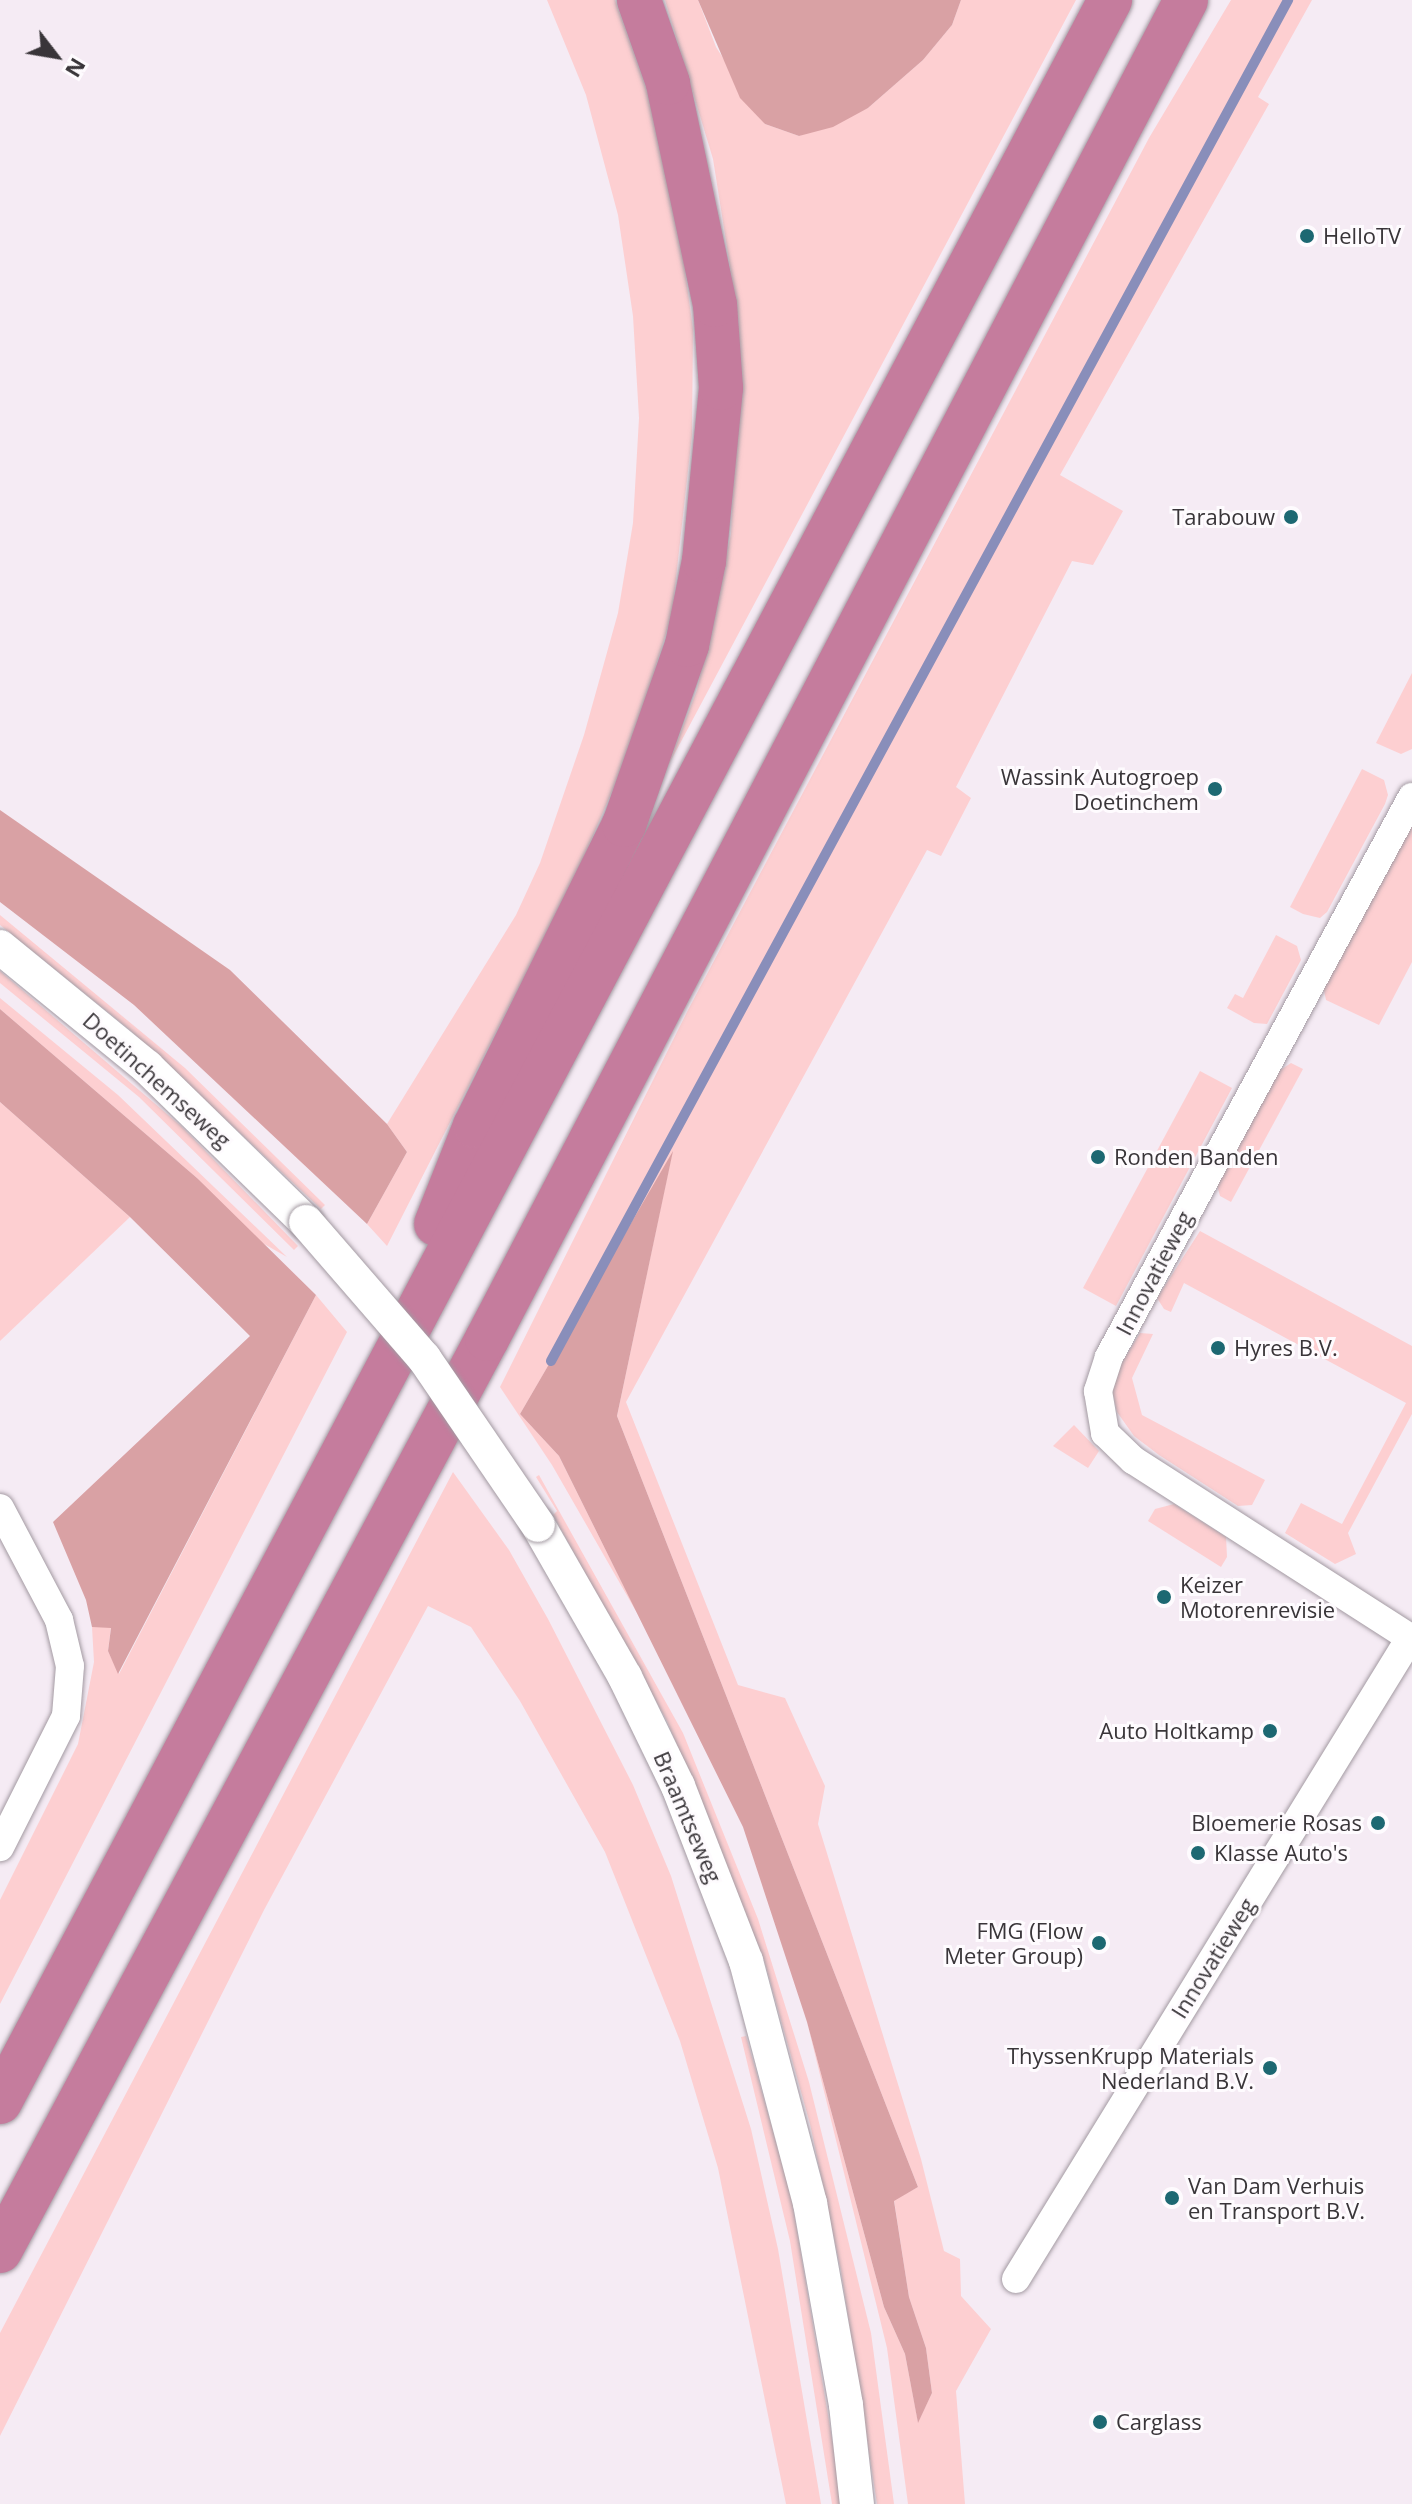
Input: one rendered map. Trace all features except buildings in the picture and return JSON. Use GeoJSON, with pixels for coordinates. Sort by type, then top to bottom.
{"type":"FeatureCollection","features":[{"type":"Feature","properties":{"kind":"highway"},"geometry":{"type":"LineString","coordinates":[[355,1429],[475,1126],[624,825],[687,645],[704,561],[721,388],[715,305],[668,83],[639,0]]}},
{"type":"Feature","properties":{"kind":"highway"},"geometry":{"type":"LineString","coordinates":[[0,2102],[1110,0]]}},
{"type":"Feature","properties":{"kind":"highway"},"geometry":{"type":"LineString","coordinates":[[0,2251],[494,1325],[1186,0]]}},
{"type":"Feature","properties":{"kind":"street","name":"Innovatieweg"},"geometry":{"type":"LineString","coordinates":[[1016,2279],[1411,1639],[1133,1460],[1105,1433],[1098,1391],[1109,1357],[1412,797]]}},
{"type":"Feature","properties":{"kind":"street","name":"Doetinchemseweg"},"geometry":{"type":"LineString","coordinates":[[0,947],[147,1067],[306,1222]]}},
{"type":"Feature","properties":{"kind":"street","name":"Braamtseweg"},"geometry":{"type":"LineString","coordinates":[[306,1222],[424,1358],[538,1525],[625,1677],[678,1786],[746,1961],[810,2203],[846,2405],[857,2504]]}},
{"type":"Feature","properties":{"kind":"street"},"geometry":{"type":"LineString","coordinates":[[0,1508],[59,1620],[70,1666],[66,1716],[0,1847]]}},
{"type":"Feature","properties":{"kind":"shaded area"},"geometry":{"type":"Polygon","coordinates":[[[547,0],[615,0],[652,105],[676,206],[693,329],[692,435],[672,614],[629,752],[575,877],[387,1246],[367,1224],[407,1152],[387,1124],[516,915],[540,863],[584,735],[618,613],[633,523],[639,418],[633,316],[618,215],[586,95],[547,0]]]}},
{"type":"Feature","properties":{"kind":"shaded area"},"geometry":{"type":"Polygon","coordinates":[[[665,0],[698,0],[716,47],[765,124],[799,136],[868,108],[923,60],[952,25],[961,0],[1076,0],[668,766],[697,690],[731,534],[739,323],[713,159],[665,0]]]}},
{"type":"Feature","properties":{"kind":"shaded area"},"geometry":{"type":"Polygon","coordinates":[[[698,0],[961,0],[952,25],[923,60],[868,108],[833,127],[799,136],[765,124],[740,98],[698,0]]]}},
{"type":"Feature","properties":{"kind":"shaded area"},"geometry":{"type":"Polygon","coordinates":[[[1231,0],[1312,0],[1258,97],[1269,104],[1060,475],[1123,511],[1093,565],[1072,561],[956,787],[971,798],[941,856],[927,850],[626,1402],[738,1685],[785,1698],[825,1786],[818,1824],[921,2159],[944,2251],[960,2259],[961,2296],[991,2329],[956,2391],[965,2504],[908,2504],[887,2348],[807,2022],[884,2307],[905,2354],[918,2422],[932,2393],[926,2348],[909,2297],[894,2200],[918,2187],[617,1416],[672,1154],[520,1414],[559,1456],[637,1613],[552,1465],[500,1387],[688,1010],[1149,138],[1231,0]]]}},
{"type":"Feature","properties":{"kind":"shaded area"},"geometry":{"type":"Polygon","coordinates":[[[1412,673],[1412,749],[1401,754],[1376,743],[1412,673]]]}},
{"type":"Feature","properties":{"kind":"shaded area"},"geometry":{"type":"Polygon","coordinates":[[[1362,769],[1384,780],[1388,795],[1385,804],[1327,912],[1320,918],[1303,914],[1290,907],[1362,769]]]}},
{"type":"Feature","properties":{"kind":"shaded area"},"geometry":{"type":"Polygon","coordinates":[[[0,810],[230,970],[387,1124],[407,1152],[367,1224],[134,1005],[0,902],[0,810]]]}},
{"type":"Feature","properties":{"kind":"shaded area"},"geometry":{"type":"Polygon","coordinates":[[[1412,817],[1412,962],[1379,1025],[1326,1000],[1323,986],[1412,817]]]}},
{"type":"Feature","properties":{"kind":"shaded area"},"geometry":{"type":"Polygon","coordinates":[[[0,915],[185,1068],[325,1205],[321,1209],[130,1030],[0,925],[0,915]]]}},
{"type":"Feature","properties":{"kind":"shaded area"},"geometry":{"type":"Polygon","coordinates":[[[1276,935],[1297,946],[1301,960],[1267,1024],[1254,1023],[1227,1008],[1235,994],[1243,998],[1276,935]]]}},
{"type":"Feature","properties":{"kind":"shaded area"},"geometry":{"type":"Polygon","coordinates":[[[0,971],[181,1126],[298,1246],[294,1250],[139,1097],[0,983],[0,971]]]}},
{"type":"Feature","properties":{"kind":"shaded area"},"geometry":{"type":"Polygon","coordinates":[[[0,998],[118,1095],[287,1257],[252,1237],[197,1178],[0,1009],[0,998]]]}},
{"type":"Feature","properties":{"kind":"shaded area"},"geometry":{"type":"Polygon","coordinates":[[[0,1009],[197,1178],[316,1295],[118,1674],[108,1651],[111,1628],[92,1627],[86,1600],[53,1522],[250,1336],[130,1217],[0,1102],[0,1009]]]}},
{"type":"Feature","properties":{"kind":"shaded area"},"geometry":{"type":"Polygon","coordinates":[[[1291,1063],[1303,1069],[1231,1202],[1220,1196],[1217,1185],[1279,1071],[1291,1063]]]}},
{"type":"Feature","properties":{"kind":"shaded area"},"geometry":{"type":"Polygon","coordinates":[[[1200,1071],[1232,1088],[1116,1306],[1083,1288],[1200,1071]]]}},
{"type":"Feature","properties":{"kind":"shaded area"},"geometry":{"type":"Polygon","coordinates":[[[0,1102],[130,1217],[0,1341],[0,1102]]]}},
{"type":"Feature","properties":{"kind":"shaded area"},"geometry":{"type":"Polygon","coordinates":[[[673,1151],[617,1416],[918,2187],[894,2201],[909,2297],[926,2348],[932,2393],[918,2423],[905,2354],[884,2307],[807,2022],[743,1827],[559,1456],[520,1414],[673,1151]]]}},
{"type":"Feature","properties":{"kind":"shaded area"},"geometry":{"type":"Polygon","coordinates":[[[1200,1231],[1412,1346],[1412,1414],[1348,1533],[1356,1554],[1335,1564],[1285,1533],[1301,1503],[1342,1524],[1406,1403],[1184,1283],[1171,1312],[1164,1309],[1157,1298],[1200,1231]]]}},
{"type":"Feature","properties":{"kind":"shaded area"},"geometry":{"type":"Polygon","coordinates":[[[316,1295],[347,1332],[0,2004],[0,1900],[78,1744],[94,1662],[92,1627],[111,1627],[108,1651],[119,1674],[316,1295]]]}},
{"type":"Feature","properties":{"kind":"shaded area"},"geometry":{"type":"Polygon","coordinates":[[[1140,1333],[1153,1334],[1132,1378],[1142,1415],[1265,1480],[1252,1505],[1238,1506],[1159,1455],[1134,1436],[1117,1412],[1112,1390],[1115,1374],[1140,1333]]]}},
{"type":"Feature","properties":{"kind":"shaded area"},"geometry":{"type":"Polygon","coordinates":[[[1074,1425],[1099,1451],[1088,1468],[1053,1446],[1074,1425]]]}},
{"type":"Feature","properties":{"kind":"shaded area"},"geometry":{"type":"Polygon","coordinates":[[[453,1472],[509,1550],[548,1619],[633,1785],[671,1876],[751,2129],[778,2249],[821,2504],[786,2504],[718,2168],[680,2041],[605,1852],[520,1701],[471,1627],[428,1606],[264,1910],[0,2436],[0,2333],[453,1472]]]}},
{"type":"Feature","properties":{"kind":"shaded area"},"geometry":{"type":"Polygon","coordinates":[[[539,1475],[683,1733],[758,1919],[809,2082],[871,2333],[894,2504],[877,2504],[841,2271],[810,2124],[765,1963],[667,1721],[553,1515],[557,1511],[536,1477],[539,1475]]]}},
{"type":"Feature","properties":{"kind":"shaded area"},"geometry":{"type":"Polygon","coordinates":[[[1174,1504],[1226,1537],[1227,1557],[1221,1567],[1148,1521],[1155,1509],[1174,1504]]]}},
{"type":"Feature","properties":{"kind":"shaded area"},"geometry":{"type":"Polygon","coordinates":[[[746,2036],[791,2195],[843,2504],[832,2504],[790,2241],[741,2037],[746,2036]]]}},
{"type":"Feature","properties":{"kind":"waterway"},"geometry":{"type":"LineString","coordinates":[[551,1361],[1288,0]]}},
{"type":"Feature","properties":{"kind":"place","name":"HelloTV"},"geometry":{"type":"Point","coordinates":[1307,236]}},
{"type":"Feature","properties":{"kind":"place","name":"Tarabouw"},"geometry":{"type":"Point","coordinates":[1291,517]}},
{"type":"Feature","properties":{"kind":"place","name":"Wassink Autogroep Doetinchem"},"geometry":{"type":"Point","coordinates":[1215,789]}},
{"type":"Feature","properties":{"kind":"place","name":"Ronden Banden"},"geometry":{"type":"Point","coordinates":[1098,1157]}},
{"type":"Feature","properties":{"kind":"place","name":"Hyres B.V."},"geometry":{"type":"Point","coordinates":[1218,1348]}},
{"type":"Feature","properties":{"kind":"place","name":"Keizer Motorenrevisie"},"geometry":{"type":"Point","coordinates":[1164,1597]}},
{"type":"Feature","properties":{"kind":"place","name":"Auto Holtkamp"},"geometry":{"type":"Point","coordinates":[1270,1731]}},
{"type":"Feature","properties":{"kind":"place","name":"Bloemerie Rosas"},"geometry":{"type":"Point","coordinates":[1378,1823]}},
{"type":"Feature","properties":{"kind":"place","name":"Klasse Auto's"},"geometry":{"type":"Point","coordinates":[1198,1853]}},
{"type":"Feature","properties":{"kind":"place","name":"FMG (Flow Meter Group)"},"geometry":{"type":"Point","coordinates":[1099,1943]}},
{"type":"Feature","properties":{"kind":"place","name":"ThyssenKrupp Materials Nederland B.V."},"geometry":{"type":"Point","coordinates":[1270,2068]}},
{"type":"Feature","properties":{"kind":"place","name":"Van Dam Verhuis en Transport B.V."},"geometry":{"type":"Point","coordinates":[1172,2198]}},
{"type":"Feature","properties":{"kind":"place","name":"Carglass"},"geometry":{"type":"Point","coordinates":[1100,2422]}}]}
